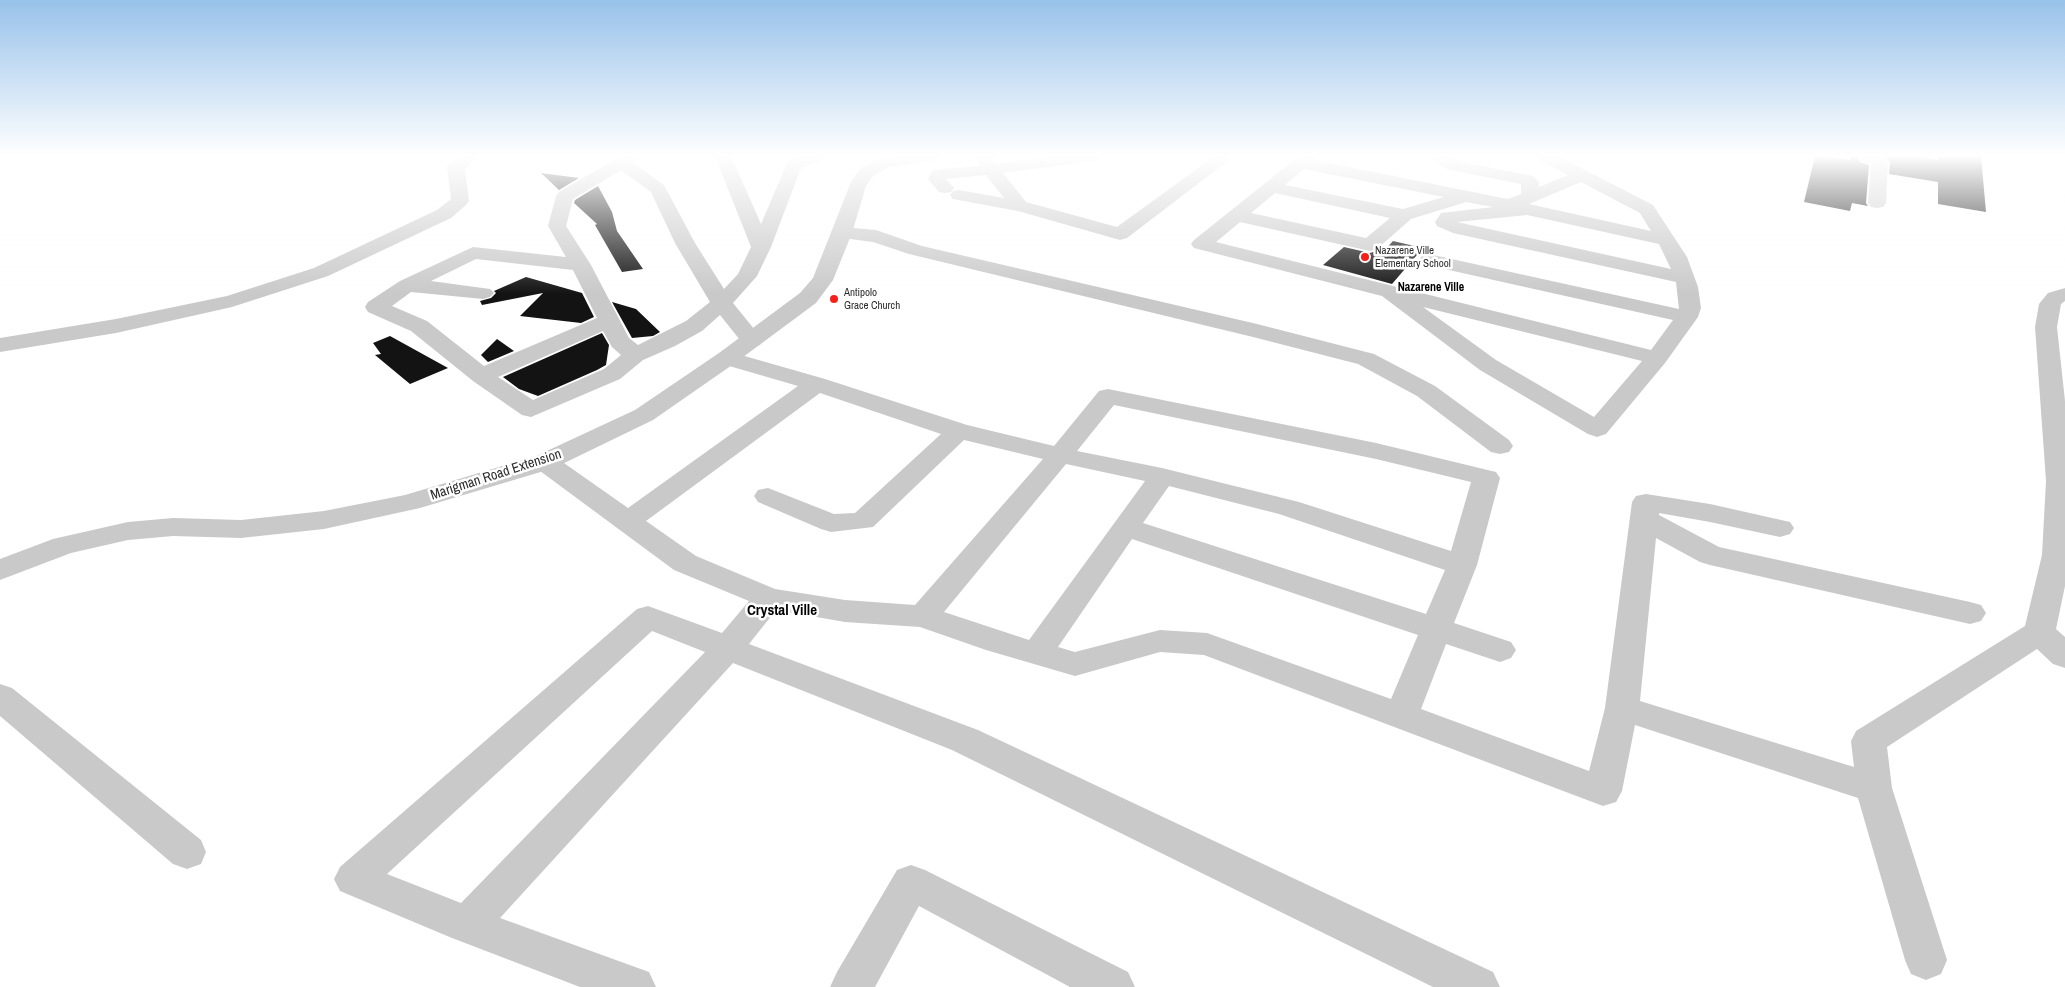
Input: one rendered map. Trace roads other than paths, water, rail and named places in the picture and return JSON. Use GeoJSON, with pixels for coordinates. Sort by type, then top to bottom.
{"type":"FeatureCollection","features":[{"type":"Feature","properties":{"kind":"street"},"geometry":{"type":"LineString","coordinates":[[0,345],[116,326],[232,301],[321,272],[444,214],[459,202]]}},
{"type":"Feature","properties":{"kind":"street"},"geometry":{"type":"LineString","coordinates":[[563,202],[557,226],[581,265],[620,342],[635,355]]}},
{"type":"Feature","properties":{"kind":"street"},"geometry":{"type":"LineString","coordinates":[[665,202],[685,243],[722,303],[752,340]]}},
{"type":"Feature","properties":{"kind":"street"},"geometry":{"type":"LineString","coordinates":[[742,202],[761,247]]}},
{"type":"Feature","properties":{"kind":"street"},"geometry":{"type":"LineString","coordinates":[[581,265],[474,253],[407,285],[376,307],[419,326],[481,376],[531,410],[612,374],[635,355],[667,341],[694,326],[722,303],[747,276],[779,202]]}},
{"type":"Feature","properties":{"kind":"street","name":"Marigman Road Extension"},"geometry":{"type":"LineString","coordinates":[[0,570],[63,546],[128,531],[174,527],[241,529],[334,518],[410,502],[545,462],[644,415],[727,358],[808,298],[823,280],[852,202]]}},
{"type":"Feature","properties":{"kind":"street"},"geometry":{"type":"LineString","coordinates":[[1001,202],[1120,234],[1164,202]]}},
{"type":"Feature","properties":{"kind":"street"},"geometry":{"type":"LineString","coordinates":[[1017,202],[1020,206]]}},
{"type":"Feature","properties":{"kind":"street"},"geometry":{"type":"LineString","coordinates":[[1251,202],[1201,244],[1657,358]]}},
{"type":"Feature","properties":{"kind":"street"},"geometry":{"type":"LineString","coordinates":[[1342,202],[1404,215]]}},
{"type":"Feature","properties":{"kind":"street"},"geometry":{"type":"LineString","coordinates":[[1235,215],[1370,245],[1404,215],[1445,202]]}},
{"type":"Feature","properties":{"kind":"street"},"geometry":{"type":"LineString","coordinates":[[1515,202],[1666,240]]}},
{"type":"Feature","properties":{"kind":"street"},"geometry":{"type":"LineString","coordinates":[[1389,292],[1488,365],[1597,429],[1657,358],[1687,317],[1690,308],[1688,287],[1677,258],[1647,209],[1636,202]]}},
{"type":"Feature","properties":{"kind":"street"},"geometry":{"type":"LineString","coordinates":[[1523,203],[1473,214],[1448,217],[1444,222],[1453,227],[1684,278]]}},
{"type":"Feature","properties":{"kind":"street"},"geometry":{"type":"LineString","coordinates":[[842,232],[876,236],[916,250],[1257,331],[1366,359],[1426,391],[1500,446]]}},
{"type":"Feature","properties":{"kind":"street"},"geometry":{"type":"LineString","coordinates":[[1429,260],[1687,317]]}},
{"type":"Feature","properties":{"kind":"street"},"geometry":{"type":"LineString","coordinates":[[407,285],[483,293]]}},
{"type":"Feature","properties":{"kind":"street"},"geometry":{"type":"LineString","coordinates":[[1926,960],[1874,788],[1869,741],[2039,632],[2057,555],[2060,481],[2046,327],[2050,304],[2055,297],[2065,294]]}},
{"type":"Feature","properties":{"kind":"street"},"geometry":{"type":"LineString","coordinates":[[481,376],[608,321]]}},
{"type":"Feature","properties":{"kind":"street"},"geometry":{"type":"LineString","coordinates":[[727,358],[817,384],[959,431],[1060,455],[1162,476],[1289,508],[1462,565]]}},
{"type":"Feature","properties":{"kind":"street"},"geometry":{"type":"LineString","coordinates":[[627,522],[817,384]]}},
{"type":"Feature","properties":{"kind":"street"},"geometry":{"type":"LineString","coordinates":[[923,616],[1108,396],[1376,451],[1486,478],[1462,565],[1401,716]]}},
{"type":"Feature","properties":{"kind":"street"},"geometry":{"type":"LineString","coordinates":[[768,496],[831,523],[863,521],[959,431]]}},
{"type":"Feature","properties":{"kind":"street"},"geometry":{"type":"LineString","coordinates":[[545,462],[685,563],[770,598],[845,611],[923,616],[1075,664],[1160,641],[1207,644],[1603,792],[1622,708],[1646,502],[1710,512],[1780,528]]}},
{"type":"Feature","properties":{"kind":"street"},"geometry":{"type":"LineString","coordinates":[[1037,653],[1162,476]]}},
{"type":"Feature","properties":{"kind":"street"},"geometry":{"type":"LineString","coordinates":[[1644,519],[1710,555],[1970,614]]}},
{"type":"Feature","properties":{"kind":"street"},"geometry":{"type":"LineString","coordinates":[[1126,527],[1500,650]]}},
{"type":"Feature","properties":{"kind":"street"},"geometry":{"type":"LineString","coordinates":[[467,926],[727,649],[770,598]]}},
{"type":"Feature","properties":{"kind":"street"},"geometry":{"type":"LineString","coordinates":[[634,987],[467,926],[354,879],[648,617],[965,740],[1478,987]]}},
{"type":"Feature","properties":{"kind":"street"},"geometry":{"type":"LineString","coordinates":[[2039,632],[2065,656]]}},
{"type":"Feature","properties":{"kind":"street"},"geometry":{"type":"LineString","coordinates":[[0,697],[187,852]]}},
{"type":"Feature","properties":{"kind":"street"},"geometry":{"type":"LineString","coordinates":[[1622,708],[1874,788]]}},
{"type":"Feature","properties":{"kind":"street"},"geometry":{"type":"LineString","coordinates":[[852,987],[911,882],[1113,987]]}},
{"type":"Feature","properties":{"kind":"place","name":"Nazarene Ville Elementary School"},"geometry":{"type":"Point","coordinates":[1365,257]}},
{"type":"Feature","properties":{"kind":"place","name":"Antipolo Grace Church"},"geometry":{"type":"Point","coordinates":[834,299]}},
{"type":"Feature","properties":{"kind":"district","name":"Nazarene Ville"},"geometry":{"type":"Point","coordinates":[1431,288]}},
{"type":"Feature","properties":{"kind":"district","name":"Crystal Ville"},"geometry":{"type":"Point","coordinates":[782,611]}}]}
